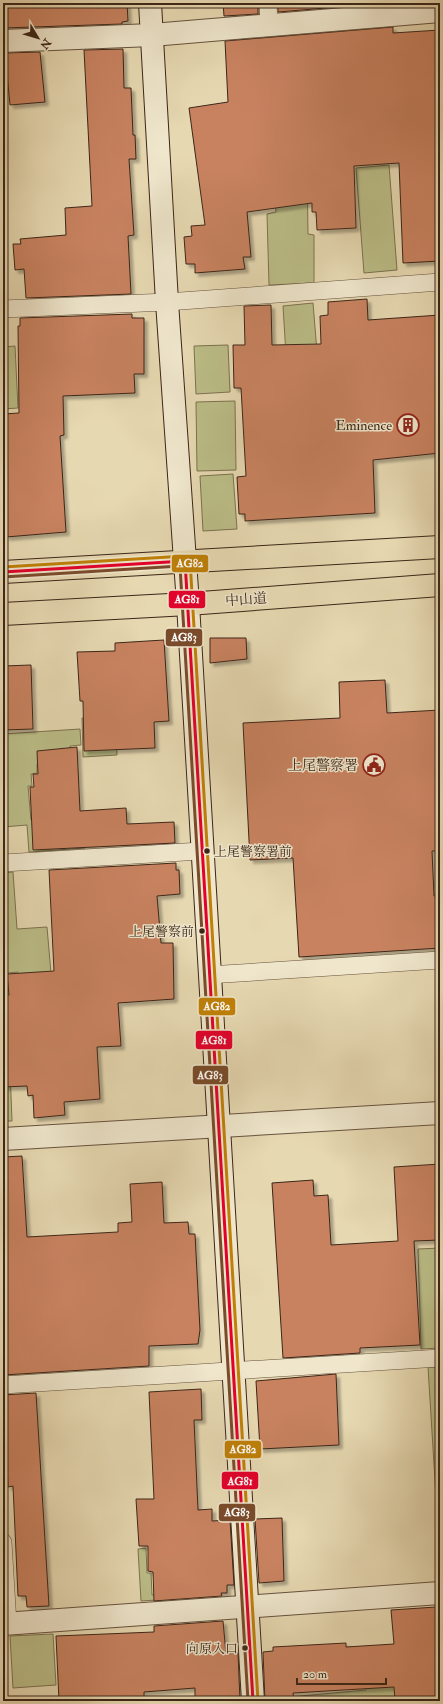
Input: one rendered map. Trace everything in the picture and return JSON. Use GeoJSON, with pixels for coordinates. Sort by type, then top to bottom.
{"type":"FeatureCollection","features":[{"type":"Feature","properties":{"kind":"highway"},"geometry":{"type":"LineString","coordinates":[[3,572],[440,547]]}},
{"type":"Feature","properties":{"kind":"highway","name":"中山道"},"geometry":{"type":"LineString","coordinates":[[3,614],[188,604],[440,585]]}},
{"type":"Feature","properties":{"kind":"street"},"geometry":{"type":"LineString","coordinates":[[150,3],[167,302],[188,604],[208,975],[253,1701]]}},
{"type":"Feature","properties":{"kind":"street"},"geometry":{"type":"LineString","coordinates":[[3,41],[152,35],[440,11]]}},
{"type":"Feature","properties":{"kind":"street"},"geometry":{"type":"LineString","coordinates":[[3,1139],[217,1125],[440,1113]]}},
{"type":"Feature","properties":{"kind":"street"},"geometry":{"type":"LineString","coordinates":[[6,1624],[440,1593]]}},
{"type":"Feature","properties":{"kind":"lane"},"geometry":{"type":"LineString","coordinates":[[268,3],[269,25]]}},
{"type":"Feature","properties":{"kind":"lane"},"geometry":{"type":"LineString","coordinates":[[3,310],[167,302],[440,282]]}},
{"type":"Feature","properties":{"kind":"lane"},"geometry":{"type":"LineString","coordinates":[[3,863],[201,851]]}},
{"type":"Feature","properties":{"kind":"lane"},"geometry":{"type":"LineString","coordinates":[[208,975],[440,960]]}},
{"type":"Feature","properties":{"kind":"lane"},"geometry":{"type":"LineString","coordinates":[[3,1384],[440,1358]]}},
{"type":"Feature","properties":{"kind":"lane"},"geometry":{"type":"LineString","coordinates":[[3,1542],[6,1624]]}},
{"type":"Feature","properties":{"kind":"green space"},"geometry":{"type":"Polygon","coordinates":[[[272,164],[307,164],[308,234],[314,235],[314,283],[269,285],[267,214],[276,212],[272,164]]]}},
{"type":"Feature","properties":{"kind":"green space"},"geometry":{"type":"Polygon","coordinates":[[[389,165],[397,270],[364,273],[356,168],[389,165]]]}},
{"type":"Feature","properties":{"kind":"green space"},"geometry":{"type":"Polygon","coordinates":[[[313,303],[317,352],[286,355],[283,306],[313,303]]]}},
{"type":"Feature","properties":{"kind":"green space"},"geometry":{"type":"Polygon","coordinates":[[[228,345],[230,392],[196,394],[194,346],[228,345]]]}},
{"type":"Feature","properties":{"kind":"green space"},"geometry":{"type":"Polygon","coordinates":[[[15,346],[18,408],[3,409],[3,347],[15,346]]]}},
{"type":"Feature","properties":{"kind":"green space"},"geometry":{"type":"Polygon","coordinates":[[[235,401],[236,470],[197,471],[196,402],[235,401]]]}},
{"type":"Feature","properties":{"kind":"green space"},"geometry":{"type":"Polygon","coordinates":[[[233,474],[237,529],[203,531],[200,476],[233,474]]]}},
{"type":"Feature","properties":{"kind":"green space"},"geometry":{"type":"Polygon","coordinates":[[[115,704],[117,755],[83,757],[82,718],[94,717],[115,704]]]}},
{"type":"Feature","properties":{"kind":"green space"},"geometry":{"type":"Polygon","coordinates":[[[80,729],[81,745],[70,746],[71,762],[37,764],[37,773],[31,774],[32,786],[28,786],[31,820],[37,820],[84,840],[85,848],[29,852],[27,825],[3,827],[3,734],[80,729]]]}},
{"type":"Feature","properties":{"kind":"green space"},"geometry":{"type":"Polygon","coordinates":[[[13,872],[17,929],[47,927],[52,985],[20,987],[18,972],[7,973],[3,927],[3,873],[13,872]]]}},
{"type":"Feature","properties":{"kind":"green space"},"geometry":{"type":"Polygon","coordinates":[[[10,1070],[12,1121],[3,1121],[3,1088],[6,1087],[5,1071],[10,1070]]]}},
{"type":"Feature","properties":{"kind":"green space"},"geometry":{"type":"Polygon","coordinates":[[[440,1248],[440,1348],[421,1349],[418,1249],[440,1248]]]}},
{"type":"Feature","properties":{"kind":"green space"},"geometry":{"type":"Polygon","coordinates":[[[428,1367],[440,1367],[440,1562],[428,1367]]]}},
{"type":"Feature","properties":{"kind":"green space"},"geometry":{"type":"Polygon","coordinates":[[[146,1548],[147,1573],[151,1573],[152,1595],[157,1594],[157,1600],[141,1601],[138,1549],[146,1548]]]}},
{"type":"Feature","properties":{"kind":"green space"},"geometry":{"type":"Polygon","coordinates":[[[53,1634],[56,1685],[13,1688],[10,1636],[53,1634]]]}},
{"type":"Feature","properties":{"kind":"green space"},"geometry":{"type":"Polygon","coordinates":[[[366,1676],[440,1701],[268,1701],[268,1699],[366,1690],[366,1676]]]}},
{"type":"Feature","properties":{"kind":"building"},"geometry":{"type":"Polygon","coordinates":[[[48,3],[127,3],[128,21],[122,22],[122,24],[3,28],[3,6],[48,3]]]}},
{"type":"Feature","properties":{"kind":"building"},"geometry":{"type":"Polygon","coordinates":[[[223,3],[258,3],[258,14],[224,16],[223,3]]]}},
{"type":"Feature","properties":{"kind":"building"},"geometry":{"type":"Polygon","coordinates":[[[278,3],[385,3],[278,12],[278,3]]]}},
{"type":"Feature","properties":{"kind":"building"},"geometry":{"type":"Polygon","coordinates":[[[393,27],[393,33],[440,30],[440,89],[436,90],[440,154],[440,261],[403,263],[399,163],[354,166],[356,228],[317,230],[316,212],[312,212],[312,203],[247,212],[251,257],[243,257],[245,269],[195,273],[195,264],[186,264],[184,237],[192,236],[191,226],[205,225],[189,108],[228,102],[225,41],[393,27]]]}},
{"type":"Feature","properties":{"kind":"building"},"geometry":{"type":"Polygon","coordinates":[[[123,49],[124,88],[131,88],[133,135],[135,135],[136,159],[129,159],[134,235],[128,236],[131,294],[26,298],[24,269],[15,270],[13,244],[21,244],[20,239],[66,235],[65,208],[92,206],[84,50],[123,49]]]}},
{"type":"Feature","properties":{"kind":"building"},"geometry":{"type":"Polygon","coordinates":[[[40,52],[45,102],[10,105],[5,53],[40,52]]]}},
{"type":"Feature","properties":{"kind":"building"},"geometry":{"type":"Polygon","coordinates":[[[367,299],[368,320],[440,315],[440,453],[373,460],[375,513],[245,521],[245,514],[239,514],[237,477],[246,476],[241,388],[234,388],[233,345],[245,345],[244,306],[271,305],[272,345],[321,344],[320,316],[328,315],[328,302],[367,299]]]}},
{"type":"Feature","properties":{"kind":"building"},"geometry":{"type":"Polygon","coordinates":[[[132,314],[132,318],[144,318],[144,374],[134,374],[135,393],[63,396],[64,435],[60,436],[66,532],[6,537],[4,510],[7,509],[3,468],[3,414],[19,413],[18,326],[20,326],[20,318],[132,314]]]}},
{"type":"Feature","properties":{"kind":"building"},"geometry":{"type":"Polygon","coordinates":[[[210,638],[246,638],[247,659],[210,663],[210,638]]]}},
{"type":"Feature","properties":{"kind":"building"},"geometry":{"type":"Polygon","coordinates":[[[164,640],[169,721],[154,722],[155,748],[84,751],[83,701],[80,701],[77,652],[115,651],[115,643],[164,640]]]}},
{"type":"Feature","properties":{"kind":"building"},"geometry":{"type":"Polygon","coordinates":[[[31,665],[33,729],[3,730],[3,666],[31,665]]]}},
{"type":"Feature","properties":{"kind":"building"},"geometry":{"type":"Polygon","coordinates":[[[385,680],[387,713],[440,710],[440,851],[432,851],[434,896],[440,895],[440,948],[299,957],[293,858],[250,860],[243,723],[340,718],[339,682],[385,680]]]}},
{"type":"Feature","properties":{"kind":"building"},"geometry":{"type":"Polygon","coordinates":[[[77,747],[80,811],[126,808],[127,824],[174,822],[175,843],[33,850],[30,787],[34,787],[33,774],[38,774],[37,751],[77,747]]]}},
{"type":"Feature","properties":{"kind":"building"},"geometry":{"type":"Polygon","coordinates":[[[176,863],[176,870],[179,870],[180,894],[157,896],[161,943],[173,943],[174,999],[118,1003],[121,1046],[97,1047],[100,1099],[64,1102],[65,1115],[34,1118],[33,1095],[28,1096],[27,1086],[3,1087],[3,995],[9,995],[7,974],[54,971],[49,870],[176,863]]]}},
{"type":"Feature","properties":{"kind":"building"},"geometry":{"type":"Polygon","coordinates":[[[22,1156],[27,1237],[118,1232],[118,1223],[132,1222],[130,1184],[162,1182],[164,1223],[188,1222],[189,1234],[195,1234],[200,1330],[198,1344],[149,1346],[149,1366],[3,1375],[3,1157],[22,1156]]]}},
{"type":"Feature","properties":{"kind":"building"},"geometry":{"type":"Polygon","coordinates":[[[440,1164],[440,1240],[414,1241],[420,1345],[360,1348],[360,1353],[283,1358],[272,1183],[313,1180],[314,1196],[328,1195],[331,1245],[398,1241],[394,1167],[440,1164]]]}},
{"type":"Feature","properties":{"kind":"building"},"geometry":{"type":"Polygon","coordinates":[[[336,1374],[339,1445],[260,1449],[256,1381],[336,1374]]]}},
{"type":"Feature","properties":{"kind":"building"},"geometry":{"type":"Polygon","coordinates":[[[201,1389],[202,1420],[194,1420],[198,1510],[212,1509],[212,1521],[230,1520],[234,1585],[227,1585],[227,1593],[221,1593],[222,1596],[154,1601],[153,1572],[148,1571],[148,1546],[139,1546],[136,1499],[154,1499],[149,1392],[201,1389]]]}},
{"type":"Feature","properties":{"kind":"building"},"geometry":{"type":"Polygon","coordinates":[[[36,1393],[49,1606],[27,1607],[26,1596],[18,1596],[13,1486],[8,1487],[7,1466],[3,1466],[3,1395],[36,1393]]]}},
{"type":"Feature","properties":{"kind":"building"},"geometry":{"type":"Polygon","coordinates":[[[282,1518],[284,1581],[259,1583],[255,1519],[282,1518]]]}},
{"type":"Feature","properties":{"kind":"building"},"geometry":{"type":"Polygon","coordinates":[[[436,1607],[440,1655],[440,1701],[395,1701],[394,1687],[293,1693],[294,1701],[265,1701],[263,1652],[273,1651],[273,1647],[346,1643],[346,1647],[394,1644],[391,1610],[436,1607]]]}},
{"type":"Feature","properties":{"kind":"building"},"geometry":{"type":"Polygon","coordinates":[[[223,1621],[226,1654],[238,1653],[240,1701],[195,1701],[195,1688],[144,1692],[144,1699],[59,1701],[56,1636],[154,1632],[154,1626],[223,1621]]]}},
{"type":"Feature","properties":{"kind":"transit line","name":"AG82"},"geometry":{"type":"LineString","coordinates":[[3,567],[185,556],[190,560],[258,1701]]}},
{"type":"Feature","properties":{"kind":"transit line","name":"AG81"},"geometry":{"type":"LineString","coordinates":[[3,572],[185,561],[253,1701]]}},
{"type":"Feature","properties":{"kind":"transit line","name":"AG83"},"geometry":{"type":"LineString","coordinates":[[3,577],[180,566],[248,1701]]}},
{"type":"Feature","properties":{"kind":"place","name":"Eminence"},"geometry":{"type":"Point","coordinates":[408,425]}},
{"type":"Feature","properties":{"kind":"place","name":"上尾警察署"},"geometry":{"type":"Point","coordinates":[374,765]}},
{"type":"Feature","properties":{"kind":"place","name":"上尾警察署前"},"geometry":{"type":"Point","coordinates":[207,851]}},
{"type":"Feature","properties":{"kind":"place","name":"上尾警察前"},"geometry":{"type":"Point","coordinates":[202,931]}},
{"type":"Feature","properties":{"kind":"place","name":"向原入口"},"geometry":{"type":"Point","coordinates":[245,1648]}}]}
